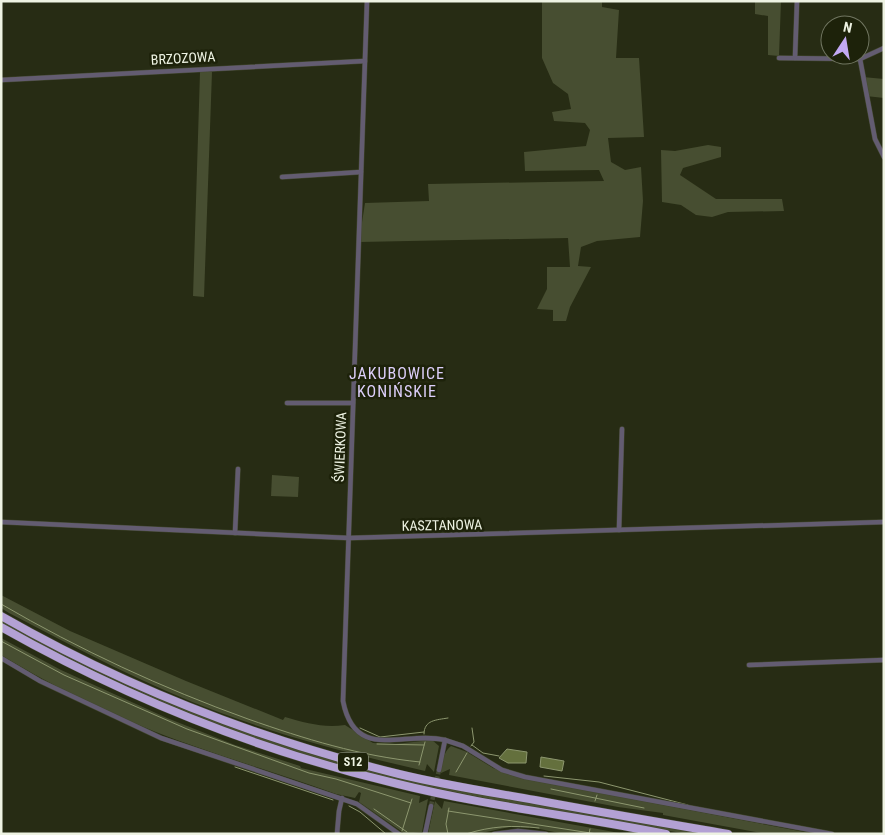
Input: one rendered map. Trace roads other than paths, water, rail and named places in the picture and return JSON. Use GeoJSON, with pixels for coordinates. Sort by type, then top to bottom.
{"type":"FeatureCollection","features":[{"type":"Feature","properties":{"kind":"highway","name":"S12"},"geometry":{"type":"LineString","coordinates":[[1,616],[80,658],[163,696],[238,725],[316,751],[436,783],[728,834]]}},
{"type":"Feature","properties":{"kind":"highway","name":"S12"},"geometry":{"type":"LineString","coordinates":[[1,627],[58,658],[130,692],[208,725],[298,756],[382,781],[434,793],[666,834]]}},
{"type":"Feature","properties":{"kind":"street","name":"ŚWIERKOWA"},"geometry":{"type":"LineString","coordinates":[[367,1],[342,690],[345,711],[349,721],[363,735],[378,741],[430,738],[445,740]]}},
{"type":"Feature","properties":{"kind":"street"},"geometry":{"type":"LineString","coordinates":[[795,58],[797,1]]}},
{"type":"Feature","properties":{"kind":"street"},"geometry":{"type":"LineString","coordinates":[[870,54],[884,48]]}},
{"type":"Feature","properties":{"kind":"street"},"geometry":{"type":"LineString","coordinates":[[779,58],[820,58]]}},
{"type":"Feature","properties":{"kind":"street","name":"BRZOZOWA"},"geometry":{"type":"LineString","coordinates":[[1,80],[366,60]]}},
{"type":"Feature","properties":{"kind":"street"},"geometry":{"type":"LineString","coordinates":[[861,65],[875,140],[884,157]]}},
{"type":"Feature","properties":{"kind":"street"},"geometry":{"type":"LineString","coordinates":[[282,177],[361,172]]}},
{"type":"Feature","properties":{"kind":"street"},"geometry":{"type":"LineString","coordinates":[[287,403],[353,403]]}},
{"type":"Feature","properties":{"kind":"street"},"geometry":{"type":"LineString","coordinates":[[619,530],[622,429]]}},
{"type":"Feature","properties":{"kind":"street"},"geometry":{"type":"LineString","coordinates":[[235,533],[238,469]]}},
{"type":"Feature","properties":{"kind":"street","name":"KASZTANOWA"},"geometry":{"type":"LineString","coordinates":[[1,522],[349,538],[884,522]]}},
{"type":"Feature","properties":{"kind":"street"},"geometry":{"type":"LineString","coordinates":[[1,658],[35,678],[169,741],[364,807],[399,834]]}},
{"type":"Feature","properties":{"kind":"street"},"geometry":{"type":"LineString","coordinates":[[749,665],[884,660]]}},
{"type":"Feature","properties":{"kind":"street"},"geometry":{"type":"LineString","coordinates":[[439,770],[445,740],[463,746],[502,770],[525,777],[832,834]]}},
{"type":"Feature","properties":{"kind":"street"},"geometry":{"type":"LineString","coordinates":[[337,834],[342,798]]}},
{"type":"Feature","properties":{"kind":"street"},"geometry":{"type":"LineString","coordinates":[[426,834],[431,806]]}},
{"type":"Feature","properties":{"kind":"street"},"geometry":{"type":"LineString","coordinates":[[494,834],[513,831],[546,834]]}},
{"type":"Feature","properties":{"kind":"waterway"},"geometry":{"type":"LineString","coordinates":[[1,604],[61,637],[122,667],[216,707],[333,746],[376,756],[420,762]]}},
{"type":"Feature","properties":{"kind":"waterway"},"geometry":{"type":"LineString","coordinates":[[1,641],[64,675],[187,729],[309,773],[336,779],[411,803]]}},
{"type":"Feature","properties":{"kind":"waterway"},"geometry":{"type":"LineString","coordinates":[[424,734],[428,723],[448,718]]}},
{"type":"Feature","properties":{"kind":"waterway"},"geometry":{"type":"LineString","coordinates":[[360,728],[380,737],[424,732]]}},
{"type":"Feature","properties":{"kind":"waterway"},"geometry":{"type":"LineString","coordinates":[[471,746],[474,742],[472,728]]}},
{"type":"Feature","properties":{"kind":"waterway"},"geometry":{"type":"LineString","coordinates":[[419,765],[425,742]]}},
{"type":"Feature","properties":{"kind":"waterway"},"geometry":{"type":"LineString","coordinates":[[377,744],[424,745]]}},
{"type":"Feature","properties":{"kind":"waterway"},"geometry":{"type":"LineString","coordinates":[[472,745],[483,753],[499,756]]}},
{"type":"Feature","properties":{"kind":"waterway"},"geometry":{"type":"LineString","coordinates":[[456,772],[467,753]]}},
{"type":"Feature","properties":{"kind":"waterway"},"geometry":{"type":"LineString","coordinates":[[235,767],[333,800]]}},
{"type":"Feature","properties":{"kind":"waterway"},"geometry":{"type":"LineString","coordinates":[[544,776],[599,782],[688,805]]}},
{"type":"Feature","properties":{"kind":"waterway"},"geometry":{"type":"LineString","coordinates":[[551,789],[644,808]]}},
{"type":"Feature","properties":{"kind":"waterway"},"geometry":{"type":"LineString","coordinates":[[595,801],[597,795]]}},
{"type":"Feature","properties":{"kind":"waterway"},"geometry":{"type":"LineString","coordinates":[[402,831],[412,799]]}},
{"type":"Feature","properties":{"kind":"waterway"},"geometry":{"type":"LineString","coordinates":[[349,806],[360,812],[386,834]]}},
{"type":"Feature","properties":{"kind":"waterway"},"geometry":{"type":"LineString","coordinates":[[448,834],[446,824],[449,808]]}},
{"type":"Feature","properties":{"kind":"waterway"},"geometry":{"type":"LineString","coordinates":[[374,809],[407,832]]}},
{"type":"Feature","properties":{"kind":"waterway"},"geometry":{"type":"LineString","coordinates":[[448,811],[597,834]]}},
{"type":"Feature","properties":{"kind":"waterway"},"geometry":{"type":"LineString","coordinates":[[466,834],[502,827],[539,828]]}},
{"type":"Feature","properties":{"kind":"waterway"},"geometry":{"type":"LineString","coordinates":[[589,834],[590,829]]}},
{"type":"Feature","properties":{"kind":"tunnel"},"geometry":{"type":"LineString","coordinates":[[431,806],[439,770]]}},
{"type":"Feature","properties":{"kind":"district","name":"JAKUBOWICE KONIŃSKIE"},"geometry":{"type":"Point","coordinates":[397,382]}}]}
